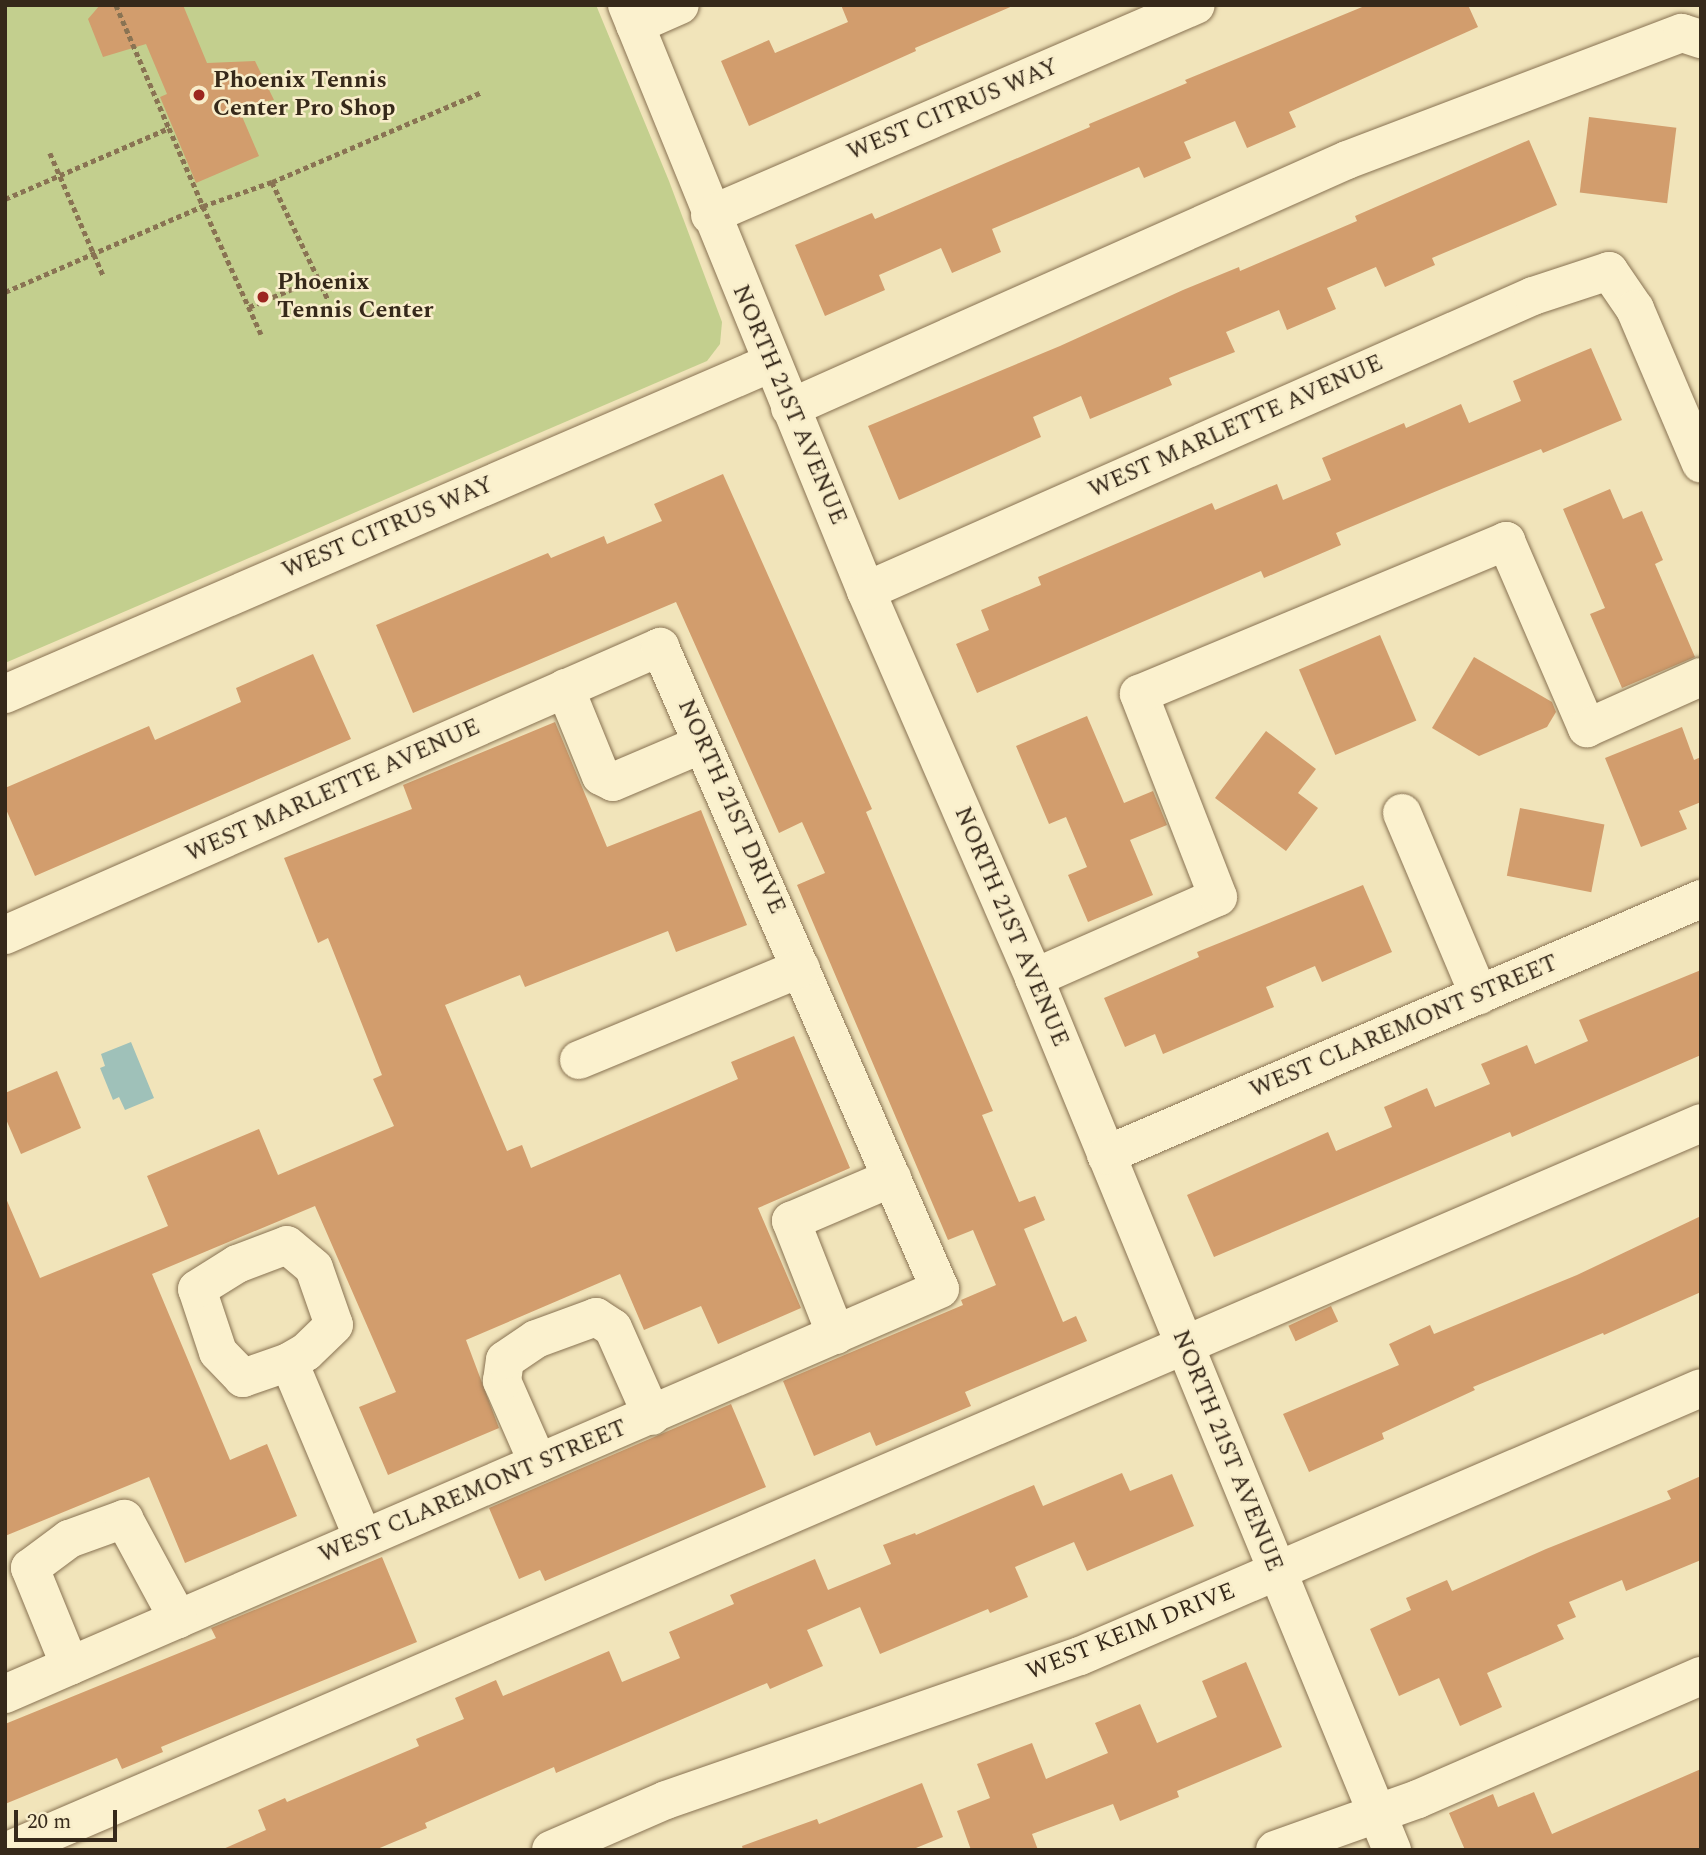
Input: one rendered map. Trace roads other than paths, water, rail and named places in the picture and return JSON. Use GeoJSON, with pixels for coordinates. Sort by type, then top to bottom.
{"type":"FeatureCollection","features":[{"type":"Feature","properties":{"kind":"street"},"geometry":{"type":"LineString","coordinates":[[631,15],[680,5]]}},
{"type":"Feature","properties":{"kind":"street","name":"WEST CITRUS WAY"},"geometry":{"type":"LineString","coordinates":[[710,215],[1196,5]]}},
{"type":"Feature","properties":{"kind":"street","name":"NORTH 21ST AVENUE"},"geometry":{"type":"LineString","coordinates":[[631,15],[771,363],[866,591],[1034,978],[1392,1850]]}},
{"type":"Feature","properties":{"kind":"street"},"geometry":{"type":"LineString","coordinates":[[790,408],[1347,160],[1682,33],[1701,39]]}},
{"type":"Feature","properties":{"kind":"street","name":"WEST MARLETTE AVENUE"},"geometry":{"type":"LineString","coordinates":[[866,591],[1534,296],[1609,271],[1635,309],[1701,464]]}},
{"type":"Feature","properties":{"kind":"street","name":"WEST CITRUS WAY"},"geometry":{"type":"LineString","coordinates":[[5,694],[771,363]]}},
{"type":"Feature","properties":{"kind":"street"},"geometry":{"type":"LineString","coordinates":[[1034,978],[1218,897],[1139,694],[1506,541],[1587,728],[1701,677]]}},
{"type":"Feature","properties":{"kind":"street","name":"WEST MARLETTE AVENUE"},"geometry":{"type":"LineString","coordinates":[[5,935],[660,646]]}},
{"type":"Feature","properties":{"kind":"street","name":"NORTH 21ST DRIVE"},"geometry":{"type":"LineString","coordinates":[[660,646],[940,1289]]}},
{"type":"Feature","properties":{"kind":"street"},"geometry":{"type":"LineString","coordinates":[[565,688],[601,776],[613,782],[702,744]]}},
{"type":"Feature","properties":{"kind":"street"},"geometry":{"type":"LineString","coordinates":[[1402,813],[1479,995]]}},
{"type":"Feature","properties":{"kind":"street","name":"WEST CLAREMONT STREET"},"geometry":{"type":"LineString","coordinates":[[1106,1155],[1701,899]]}},
{"type":"Feature","properties":{"kind":"street"},"geometry":{"type":"LineString","coordinates":[[579,1060],[802,968]]}},
{"type":"Feature","properties":{"kind":"street"},"geometry":{"type":"LineString","coordinates":[[10,1850],[1701,1123]]}},
{"type":"Feature","properties":{"kind":"street"},"geometry":{"type":"LineString","coordinates":[[836,1335],[791,1221],[892,1178]]}},
{"type":"Feature","properties":{"kind":"street","name":"WEST CLAREMONT STREET"},"geometry":{"type":"LineString","coordinates":[[5,1694],[940,1289]]}},
{"type":"Feature","properties":{"kind":"street"},"geometry":{"type":"LineString","coordinates":[[538,1463],[502,1381],[505,1360],[536,1339],[596,1317],[613,1328],[652,1416]]}},
{"type":"Feature","properties":{"kind":"street"},"geometry":{"type":"LineString","coordinates":[[289,1362],[363,1538]]}},
{"type":"Feature","properties":{"kind":"street","name":"WEST KEIM DRIVE"},"geometry":{"type":"LineString","coordinates":[[551,1850],[666,1800],[1080,1656],[1701,1388]]}},
{"type":"Feature","properties":{"kind":"street"},"geometry":{"type":"LineString","coordinates":[[70,1666],[30,1568],[69,1539],[124,1519],[178,1619]]}},
{"type":"Feature","properties":{"kind":"street"},"geometry":{"type":"LineString","coordinates":[[1275,1850],[1418,1799],[1701,1676]]}},
{"type":"Feature","properties":{"kind":"water"},"geometry":{"type":"Polygon","coordinates":[[[131,1042],[154,1098],[125,1110],[119,1097],[113,1100],[100,1068],[105,1066],[101,1054],[131,1042]]]}},
{"type":"Feature","properties":{"kind":"place","name":"Phoenix Tennis Center Pro Shop"},"geometry":{"type":"Point","coordinates":[199,95]}},
{"type":"Feature","properties":{"kind":"place","name":"Phoenix Tennis Center"},"geometry":{"type":"Point","coordinates":[263,297]}}]}
